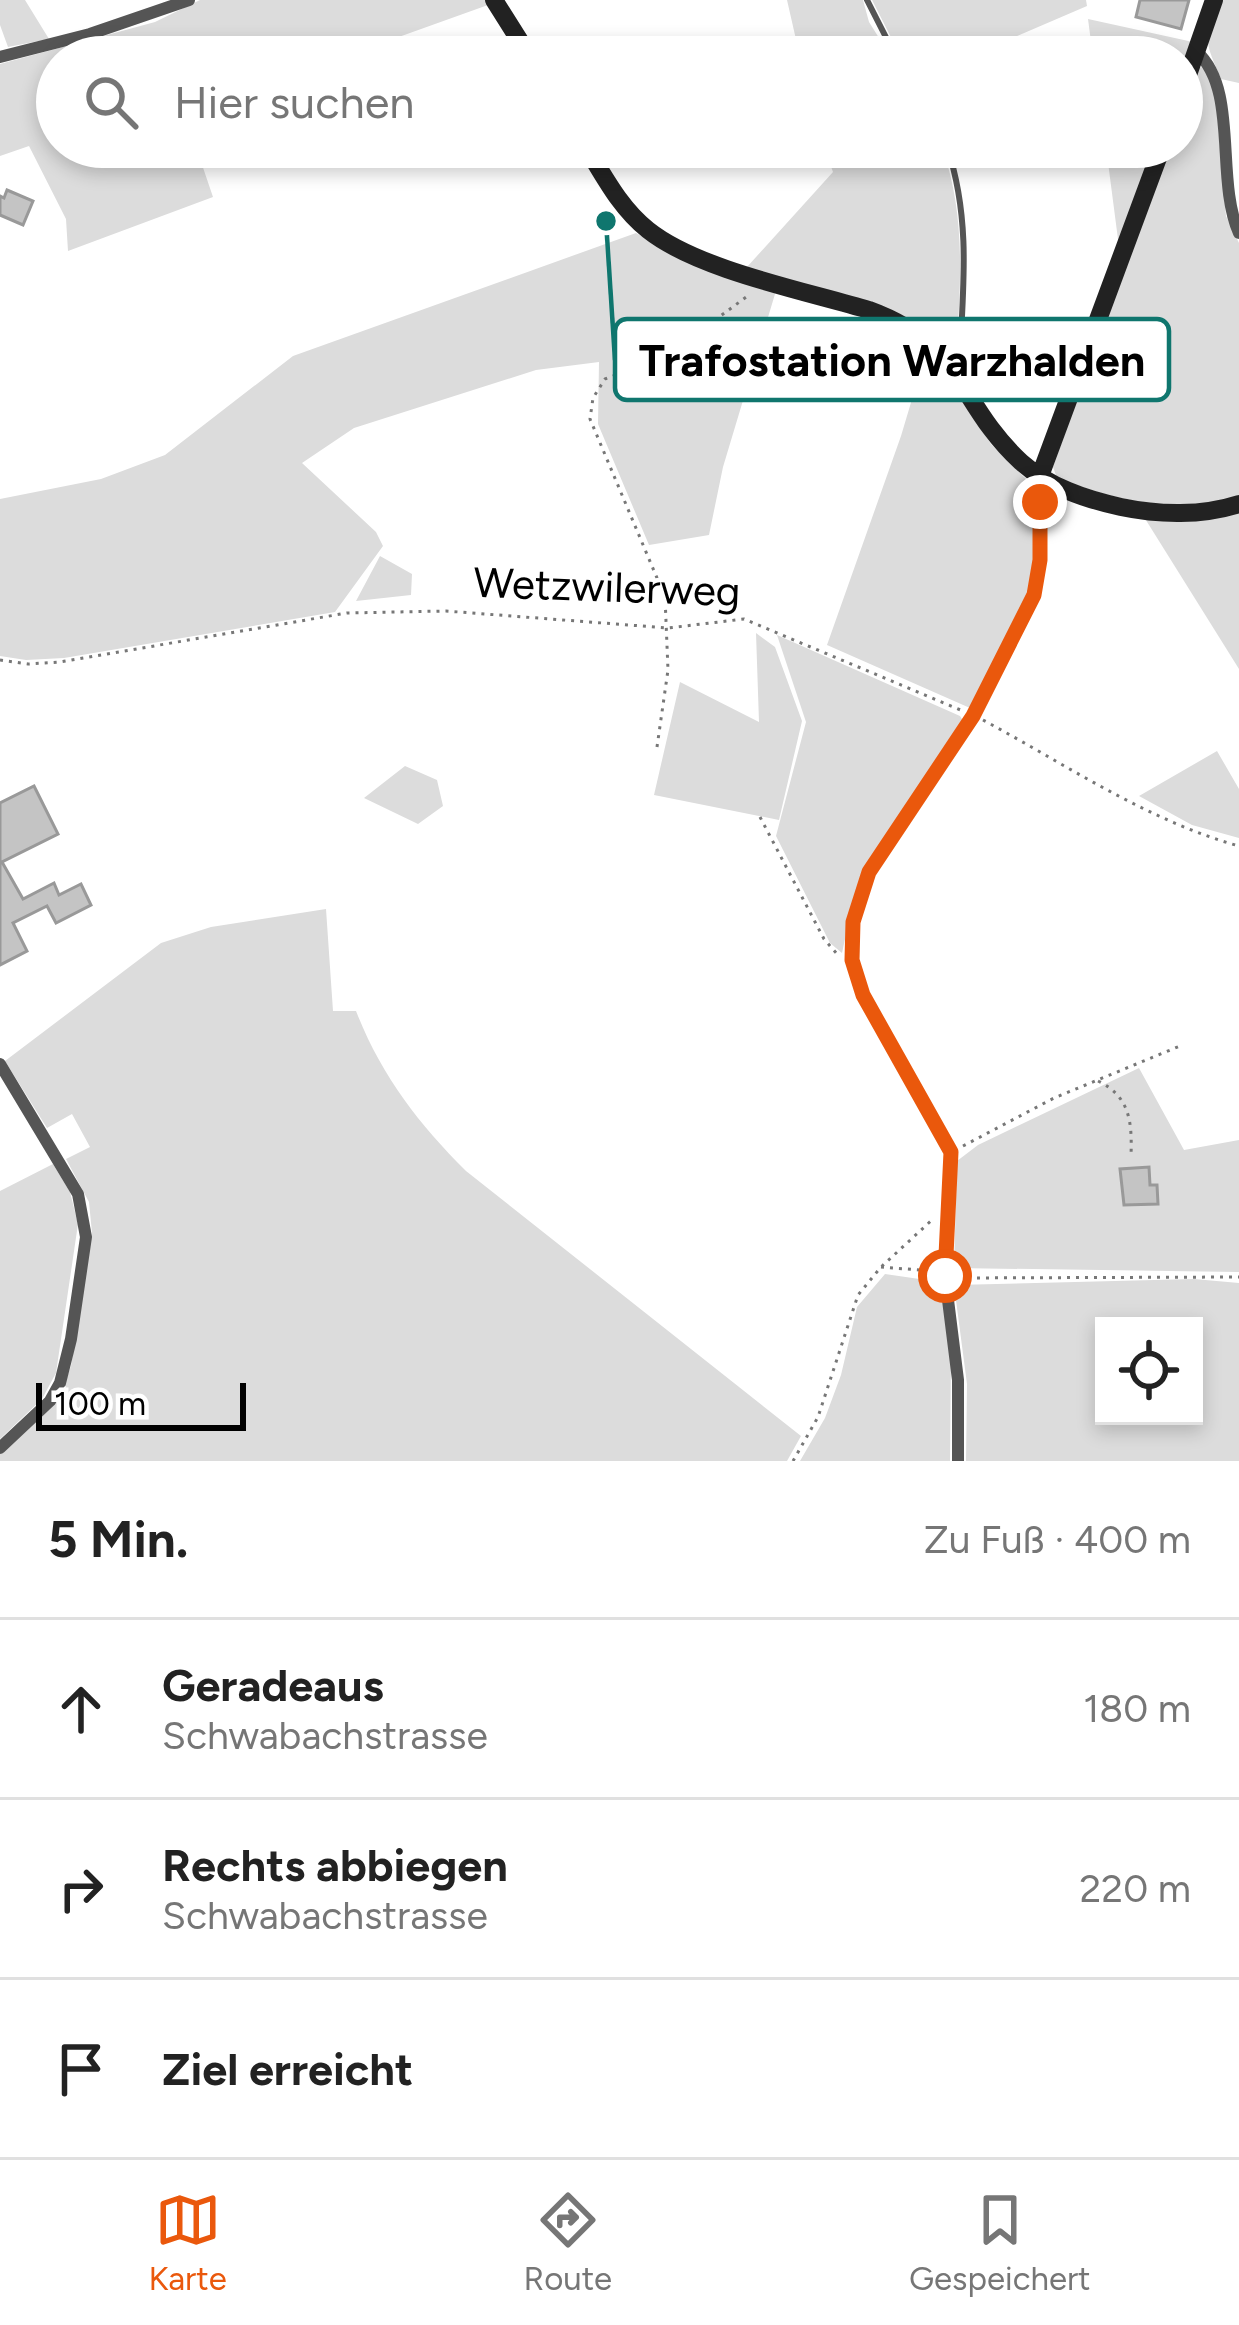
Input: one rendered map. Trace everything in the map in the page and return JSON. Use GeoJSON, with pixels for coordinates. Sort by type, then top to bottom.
{"type":"FeatureCollection","features":[{"type":"Feature","properties":{"kind":"street"},"geometry":{"type":"LineString","coordinates":[[82,36],[189,0]]}},
{"type":"Feature","properties":{"kind":"street"},"geometry":{"type":"LineString","coordinates":[[494,0],[517,36]]}},
{"type":"Feature","properties":{"kind":"street"},"geometry":{"type":"LineString","coordinates":[[1202,36],[1214,0]]}},
{"type":"Feature","properties":{"kind":"street"},"geometry":{"type":"LineString","coordinates":[[0,57],[36,48]]}},
{"type":"Feature","properties":{"kind":"street"},"geometry":{"type":"LineString","coordinates":[[1203,58],[1211,65],[1220,90],[1229,211],[1239,233]]}},
{"type":"Feature","properties":{"kind":"street"},"geometry":{"type":"LineString","coordinates":[[599,168],[621,203],[648,230],[680,250],[898,321],[924,337],[951,364],[987,423],[1012,452],[1040,476],[1074,494],[1134,509],[1197,512],[1239,503]]}},
{"type":"Feature","properties":{"kind":"street"},"geometry":{"type":"LineString","coordinates":[[958,1461],[958,1379],[945,1276],[951,1152],[877,1023],[852,960],[853,922],[869,872],[973,716],[1034,595],[1040,560],[1040,476],[1154,168]]}},
{"type":"Feature","properties":{"kind":"street"},"geometry":{"type":"LineString","coordinates":[[0,1064],[78,1194],[86,1237],[60,1383],[50,1401],[0,1448]]}},
{"type":"Feature","properties":{"kind":"lane"},"geometry":{"type":"LineString","coordinates":[[867,0],[885,36]]}},
{"type":"Feature","properties":{"kind":"lane"},"geometry":{"type":"LineString","coordinates":[[951,364],[960,352],[966,243],[954,168]]}},
{"type":"Feature","properties":{"kind":"path"},"geometry":{"type":"LineString","coordinates":[[657,747],[665,701],[665,597],[590,419],[593,398],[605,379],[667,356],[767,280]]}},
{"type":"Feature","properties":{"kind":"path","name":"Wetzwilerweg"},"geometry":{"type":"LineString","coordinates":[[0,660],[60,662],[382,612],[446,611],[668,628],[744,619],[973,716],[1172,822],[1239,846]]}},
{"type":"Feature","properties":{"kind":"path"},"geometry":{"type":"LineString","coordinates":[[760,817],[829,948],[852,960]]}},
{"type":"Feature","properties":{"kind":"path"},"geometry":{"type":"LineString","coordinates":[[951,1152],[1180,1046]]}},
{"type":"Feature","properties":{"kind":"path"},"geometry":{"type":"LineString","coordinates":[[1096,1081],[1121,1096],[1132,1132],[1131,1156]]}},
{"type":"Feature","properties":{"kind":"path"},"geometry":{"type":"LineString","coordinates":[[793,1461],[818,1417],[858,1295],[951,1196]]}},
{"type":"Feature","properties":{"kind":"path"},"geometry":{"type":"LineString","coordinates":[[881,1268],[920,1268],[945,1276],[1239,1277]]}},
{"type":"Feature","properties":{"kind":"shaded area"},"geometry":{"type":"Polygon","coordinates":[[[0,0],[25,0],[47,36],[8,47],[0,25],[0,0]]]}},
{"type":"Feature","properties":{"kind":"shaded area"},"geometry":{"type":"Polygon","coordinates":[[[200,0],[485,0],[488,5],[402,36],[103,36],[155,22],[200,0]]]}},
{"type":"Feature","properties":{"kind":"shaded area"},"geometry":{"type":"Polygon","coordinates":[[[787,0],[863,0],[878,36],[795,36],[787,0]]]}},
{"type":"Feature","properties":{"kind":"shaded area"},"geometry":{"type":"Polygon","coordinates":[[[872,0],[1086,0],[1087,6],[1017,36],[890,36],[872,0]]]}},
{"type":"Feature","properties":{"kind":"shaded area"},"geometry":{"type":"Polygon","coordinates":[[[1219,0],[1239,0],[1239,83],[1221,79],[1209,47],[1219,0]]]}},
{"type":"Feature","properties":{"kind":"shaded area"},"geometry":{"type":"Polygon","coordinates":[[[1088,19],[1166,36],[1090,36],[1088,19]]]}},
{"type":"Feature","properties":{"kind":"shaded area"},"geometry":{"type":"Polygon","coordinates":[[[36,54],[36,160],[29,146],[0,156],[0,64],[36,54]]]}},
{"type":"Feature","properties":{"kind":"shaded area"},"geometry":{"type":"Polygon","coordinates":[[[1203,67],[1214,79],[1226,216],[1239,243],[1239,499],[1146,502],[1057,478],[1053,467],[1160,168],[1203,168],[1203,67]]]}},
{"type":"Feature","properties":{"kind":"shaded area"},"geometry":{"type":"Polygon","coordinates":[[[40,168],[203,168],[213,197],[68,251],[66,219],[40,168]]]}},
{"type":"Feature","properties":{"kind":"shaded area"},"geometry":{"type":"Polygon","coordinates":[[[832,168],[948,168],[960,244],[957,343],[953,348],[923,329],[747,267],[833,172],[832,168]]]}},
{"type":"Feature","properties":{"kind":"shaded area"},"geometry":{"type":"Polygon","coordinates":[[[1109,168],[1147,168],[1119,247],[1109,168]]]}},
{"type":"Feature","properties":{"kind":"shaded area"},"geometry":{"type":"Polygon","coordinates":[[[636,233],[690,262],[775,294],[723,467],[709,535],[649,545],[598,424],[599,362],[536,370],[354,428],[302,463],[376,532],[383,546],[335,612],[64,658],[0,656],[0,499],[101,479],[165,455],[293,356],[636,233]]]}},
{"type":"Feature","properties":{"kind":"shaded area"},"geometry":{"type":"Polygon","coordinates":[[[927,349],[991,444],[1027,480],[1034,507],[1034,557],[1027,594],[970,708],[827,645],[927,349]]]}},
{"type":"Feature","properties":{"kind":"shaded area"},"geometry":{"type":"Polygon","coordinates":[[[1239,510],[1239,669],[1144,517],[1239,510]]]}},
{"type":"Feature","properties":{"kind":"shaded area"},"geometry":{"type":"Polygon","coordinates":[[[380,556],[412,574],[411,595],[356,601],[380,556]]]}},
{"type":"Feature","properties":{"kind":"shaded area"},"geometry":{"type":"Polygon","coordinates":[[[756,633],[775,647],[802,721],[779,820],[654,795],[680,682],[759,722],[756,633]]]}},
{"type":"Feature","properties":{"kind":"shaded area"},"geometry":{"type":"Polygon","coordinates":[[[777,635],[960,716],[964,722],[867,864],[842,953],[830,943],[776,836],[806,722],[777,635]]]}},
{"type":"Feature","properties":{"kind":"shaded area"},"geometry":{"type":"Polygon","coordinates":[[[1217,751],[1239,789],[1239,838],[1192,825],[1139,796],[1217,751]]]}},
{"type":"Feature","properties":{"kind":"shaded area"},"geometry":{"type":"Polygon","coordinates":[[[405,766],[437,780],[443,806],[418,824],[364,798],[405,766]]]}},
{"type":"Feature","properties":{"kind":"shaded area"},"geometry":{"type":"Polygon","coordinates":[[[326,909],[333,1011],[356,1011],[389,1077],[432,1135],[466,1171],[801,1436],[787,1461],[0,1461],[0,1454],[61,1395],[71,1366],[92,1233],[89,1202],[66,1159],[90,1147],[72,1114],[47,1128],[5,1061],[161,943],[211,927],[326,909]]]}},
{"type":"Feature","properties":{"kind":"shaded area"},"geometry":{"type":"Polygon","coordinates":[[[1139,1068],[1184,1150],[1239,1140],[1239,1272],[954,1268],[957,1161],[978,1145],[1139,1068]]]}},
{"type":"Feature","properties":{"kind":"shaded area"},"geometry":{"type":"Polygon","coordinates":[[[53,1164],[70,1192],[78,1224],[56,1373],[42,1399],[0,1439],[0,1191],[53,1164]]]}},
{"type":"Feature","properties":{"kind":"shaded area"},"geometry":{"type":"Polygon","coordinates":[[[885,1274],[940,1282],[951,1354],[950,1461],[800,1461],[825,1418],[841,1375],[857,1307],[885,1274]]]}},
{"type":"Feature","properties":{"kind":"shaded area"},"geometry":{"type":"Polygon","coordinates":[[[1194,1279],[1239,1283],[1239,1461],[966,1461],[967,1384],[954,1285],[1194,1279]]]}},
{"type":"Feature","properties":{"kind":"building"},"geometry":{"type":"Polygon","coordinates":[[[1140,0],[1189,0],[1181,29],[1136,17],[1140,0]]]}},
{"type":"Feature","properties":{"kind":"building"},"geometry":{"type":"Polygon","coordinates":[[[7,190],[33,201],[23,225],[0,215],[0,196],[4,198],[7,190]]]}},
{"type":"Feature","properties":{"kind":"building"},"geometry":{"type":"Polygon","coordinates":[[[34,786],[58,834],[2,862],[23,899],[54,883],[59,895],[81,884],[91,905],[56,923],[47,906],[13,923],[27,951],[0,965],[0,803],[34,786]]]}},
{"type":"Feature","properties":{"kind":"building"},"geometry":{"type":"Polygon","coordinates":[[[1149,1167],[1158,1204],[1124,1205],[1120,1169],[1149,1167]]]}},
{"type":"Feature","properties":{"kind":"place","name":"Trafostation Warzhalden"},"geometry":{"type":"Point","coordinates":[606,221]}},
{"type":"Feature","properties":{"kind":"route"},"geometry":{"type":"LineString","coordinates":[[945,1276],[951,1152],[863,995],[852,960],[853,922],[859,896],[881,850],[973,716],[1034,595],[1040,560],[1040,502]]}}]}
